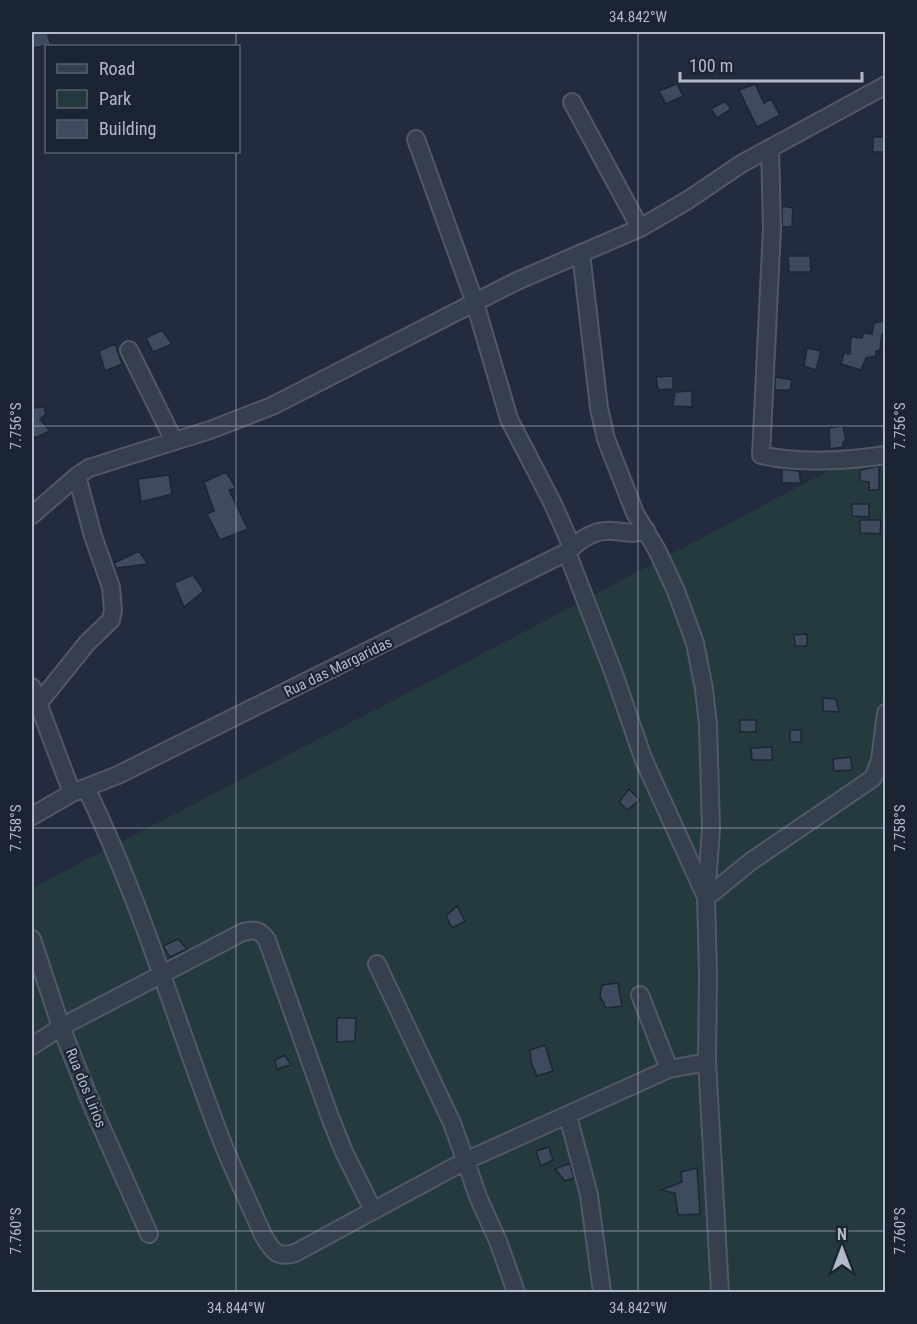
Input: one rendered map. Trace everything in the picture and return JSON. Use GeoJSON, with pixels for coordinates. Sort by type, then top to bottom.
{"type":"FeatureCollection","features":[{"type":"Feature","properties":{"kind":"street"},"geometry":{"type":"LineString","coordinates":[[32,515],[77,476],[98,464],[210,430],[272,406],[517,281],[640,228],[770,148],[885,85]]}},
{"type":"Feature","properties":{"kind":"street"},"geometry":{"type":"LineString","coordinates":[[572,102],[640,228]]}},
{"type":"Feature","properties":{"kind":"street"},"geometry":{"type":"LineString","coordinates":[[416,139],[475,303],[514,431],[553,504],[643,758],[706,898]]}},
{"type":"Feature","properties":{"kind":"street"},"geometry":{"type":"LineString","coordinates":[[770,148],[772,228],[761,455],[795,459],[855,460],[885,455]]}},
{"type":"Feature","properties":{"kind":"street"},"geometry":{"type":"LineString","coordinates":[[581,253],[599,408],[618,473],[635,513],[666,566],[695,643],[704,689],[708,725],[711,829],[706,898],[707,1062],[720,1293]]}},
{"type":"Feature","properties":{"kind":"street"},"geometry":{"type":"LineString","coordinates":[[129,350],[174,441]]}},
{"type":"Feature","properties":{"kind":"street"},"geometry":{"type":"LineString","coordinates":[[38,704],[87,643],[111,620],[113,610],[111,587],[93,536],[77,476]]}},
{"type":"Feature","properties":{"kind":"street","name":"Rua das Margaridas"},"geometry":{"type":"LineString","coordinates":[[32,816],[569,550],[593,533],[612,530],[632,534],[646,530]]}},
{"type":"Feature","properties":{"kind":"street"},"geometry":{"type":"LineString","coordinates":[[32,687],[79,791],[113,846],[222,1142],[263,1235],[270,1247],[279,1255],[286,1256],[295,1253],[465,1161],[669,1069],[707,1062]]}},
{"type":"Feature","properties":{"kind":"street"},"geometry":{"type":"LineString","coordinates":[[706,898],[750,862],[873,778],[880,760],[885,713]]}},
{"type":"Feature","properties":{"kind":"street"},"geometry":{"type":"LineString","coordinates":[[32,1046],[61,1027],[243,932],[253,930],[263,934],[330,1117],[373,1209]]}},
{"type":"Feature","properties":{"kind":"street","name":"Rua dos Lirios"},"geometry":{"type":"LineString","coordinates":[[32,939],[61,1027],[93,1108],[149,1234]]}},
{"type":"Feature","properties":{"kind":"street"},"geometry":{"type":"LineString","coordinates":[[377,964],[453,1123],[465,1161],[516,1293]]}},
{"type":"Feature","properties":{"kind":"street"},"geometry":{"type":"LineString","coordinates":[[640,994],[669,1069]]}},
{"type":"Feature","properties":{"kind":"street"},"geometry":{"type":"LineString","coordinates":[[568,1116],[589,1195],[602,1293]]}},
{"type":"Feature","properties":{"kind":"green space"},"geometry":{"type":"Polygon","coordinates":[[[885,441],[885,1292],[32,1292],[32,888],[885,441]]]}},
{"type":"Feature","properties":{"kind":"building"},"geometry":{"type":"Polygon","coordinates":[[[32,32],[47,32],[51,45],[32,48],[32,32]]]}},
{"type":"Feature","properties":{"kind":"building"},"geometry":{"type":"Polygon","coordinates":[[[677,84],[683,96],[666,104],[659,91],[677,84]]]}},
{"type":"Feature","properties":{"kind":"building"},"geometry":{"type":"Polygon","coordinates":[[[755,84],[764,103],[771,99],[780,115],[757,127],[739,90],[755,84]]]}},
{"type":"Feature","properties":{"kind":"building"},"geometry":{"type":"Polygon","coordinates":[[[725,101],[731,109],[717,118],[711,109],[725,101]]]}},
{"type":"Feature","properties":{"kind":"building"},"geometry":{"type":"Polygon","coordinates":[[[873,137],[885,137],[885,152],[873,152],[873,137]]]}},
{"type":"Feature","properties":{"kind":"building"},"geometry":{"type":"Polygon","coordinates":[[[782,206],[793,208],[792,227],[782,227],[782,206]]]}},
{"type":"Feature","properties":{"kind":"building"},"geometry":{"type":"Polygon","coordinates":[[[788,256],[810,256],[811,272],[789,272],[788,256]]]}},
{"type":"Feature","properties":{"kind":"building"},"geometry":{"type":"Polygon","coordinates":[[[885,321],[885,335],[882,334],[880,350],[876,351],[876,356],[866,358],[861,370],[841,364],[844,353],[850,354],[851,337],[862,338],[864,333],[872,334],[874,323],[885,321]]]}},
{"type":"Feature","properties":{"kind":"building"},"geometry":{"type":"Polygon","coordinates":[[[162,330],[172,344],[153,352],[146,338],[162,330]]]}},
{"type":"Feature","properties":{"kind":"building"},"geometry":{"type":"Polygon","coordinates":[[[115,344],[122,364],[105,371],[99,351],[115,344]]]}},
{"type":"Feature","properties":{"kind":"building"},"geometry":{"type":"Polygon","coordinates":[[[807,348],[821,351],[816,370],[804,366],[807,348]]]}},
{"type":"Feature","properties":{"kind":"building"},"geometry":{"type":"Polygon","coordinates":[[[673,376],[673,389],[658,390],[656,377],[673,376]]]}},
{"type":"Feature","properties":{"kind":"building"},"geometry":{"type":"Polygon","coordinates":[[[775,377],[792,380],[790,390],[775,390],[775,377]]]}},
{"type":"Feature","properties":{"kind":"building"},"geometry":{"type":"Polygon","coordinates":[[[692,391],[692,407],[673,406],[675,392],[692,391]]]}},
{"type":"Feature","properties":{"kind":"building"},"geometry":{"type":"Polygon","coordinates":[[[44,407],[46,414],[40,419],[50,431],[35,438],[32,434],[32,408],[44,407]]]}},
{"type":"Feature","properties":{"kind":"building"},"geometry":{"type":"Polygon","coordinates":[[[843,426],[846,441],[843,442],[843,447],[830,449],[829,428],[843,426]]]}},
{"type":"Feature","properties":{"kind":"building"},"geometry":{"type":"Polygon","coordinates":[[[879,466],[879,490],[869,490],[869,482],[860,481],[860,470],[879,466]]]}},
{"type":"Feature","properties":{"kind":"building"},"geometry":{"type":"Polygon","coordinates":[[[782,469],[799,471],[801,483],[782,483],[782,469]]]}},
{"type":"Feature","properties":{"kind":"building"},"geometry":{"type":"Polygon","coordinates":[[[226,472],[236,488],[229,490],[248,529],[220,540],[207,514],[214,511],[204,482],[226,472]]]}},
{"type":"Feature","properties":{"kind":"building"},"geometry":{"type":"Polygon","coordinates":[[[169,475],[172,494],[141,502],[138,479],[169,475]]]}},
{"type":"Feature","properties":{"kind":"building"},"geometry":{"type":"Polygon","coordinates":[[[852,504],[869,504],[869,517],[852,516],[852,504]]]}},
{"type":"Feature","properties":{"kind":"building"},"geometry":{"type":"Polygon","coordinates":[[[860,520],[881,520],[880,534],[860,533],[860,520]]]}},
{"type":"Feature","properties":{"kind":"building"},"geometry":{"type":"Polygon","coordinates":[[[139,551],[148,564],[116,568],[114,563],[139,551]]]}},
{"type":"Feature","properties":{"kind":"building"},"geometry":{"type":"Polygon","coordinates":[[[193,575],[204,591],[184,607],[174,583],[193,575]]]}},
{"type":"Feature","properties":{"kind":"building"},"geometry":{"type":"Polygon","coordinates":[[[807,634],[807,646],[795,646],[794,635],[807,634]]]}},
{"type":"Feature","properties":{"kind":"building"},"geometry":{"type":"Polygon","coordinates":[[[823,698],[836,699],[839,712],[823,711],[823,698]]]}},
{"type":"Feature","properties":{"kind":"building"},"geometry":{"type":"Polygon","coordinates":[[[740,720],[756,720],[756,732],[740,732],[740,720]]]}},
{"type":"Feature","properties":{"kind":"building"},"geometry":{"type":"Polygon","coordinates":[[[790,730],[801,730],[801,742],[790,742],[790,730]]]}},
{"type":"Feature","properties":{"kind":"building"},"geometry":{"type":"Polygon","coordinates":[[[772,747],[772,760],[752,760],[751,748],[772,747]]]}},
{"type":"Feature","properties":{"kind":"building"},"geometry":{"type":"Polygon","coordinates":[[[851,757],[852,770],[834,771],[833,759],[851,757]]]}},
{"type":"Feature","properties":{"kind":"building"},"geometry":{"type":"Polygon","coordinates":[[[629,789],[640,800],[627,810],[619,802],[629,789]]]}},
{"type":"Feature","properties":{"kind":"building"},"geometry":{"type":"Polygon","coordinates":[[[457,906],[465,921],[452,928],[446,916],[457,906]]]}},
{"type":"Feature","properties":{"kind":"building"},"geometry":{"type":"Polygon","coordinates":[[[178,939],[187,949],[170,957],[163,946],[178,939]]]}},
{"type":"Feature","properties":{"kind":"building"},"geometry":{"type":"Polygon","coordinates":[[[618,983],[622,1006],[606,1008],[600,996],[602,985],[618,983]]]}},
{"type":"Feature","properties":{"kind":"building"},"geometry":{"type":"Polygon","coordinates":[[[337,1018],[356,1018],[355,1041],[337,1042],[337,1018]]]}},
{"type":"Feature","properties":{"kind":"building"},"geometry":{"type":"Polygon","coordinates":[[[545,1045],[553,1071],[537,1076],[531,1062],[530,1050],[545,1045]]]}},
{"type":"Feature","properties":{"kind":"building"},"geometry":{"type":"Polygon","coordinates":[[[285,1055],[291,1065],[277,1069],[275,1060],[285,1055]]]}},
{"type":"Feature","properties":{"kind":"building"},"geometry":{"type":"Polygon","coordinates":[[[549,1147],[553,1160],[541,1166],[536,1151],[549,1147]]]}},
{"type":"Feature","properties":{"kind":"building"},"geometry":{"type":"Polygon","coordinates":[[[570,1163],[574,1178],[565,1181],[555,1169],[570,1163]]]}},
{"type":"Feature","properties":{"kind":"building"},"geometry":{"type":"Polygon","coordinates":[[[697,1168],[700,1214],[678,1215],[675,1193],[661,1190],[682,1182],[681,1172],[697,1168]]]}}]}
